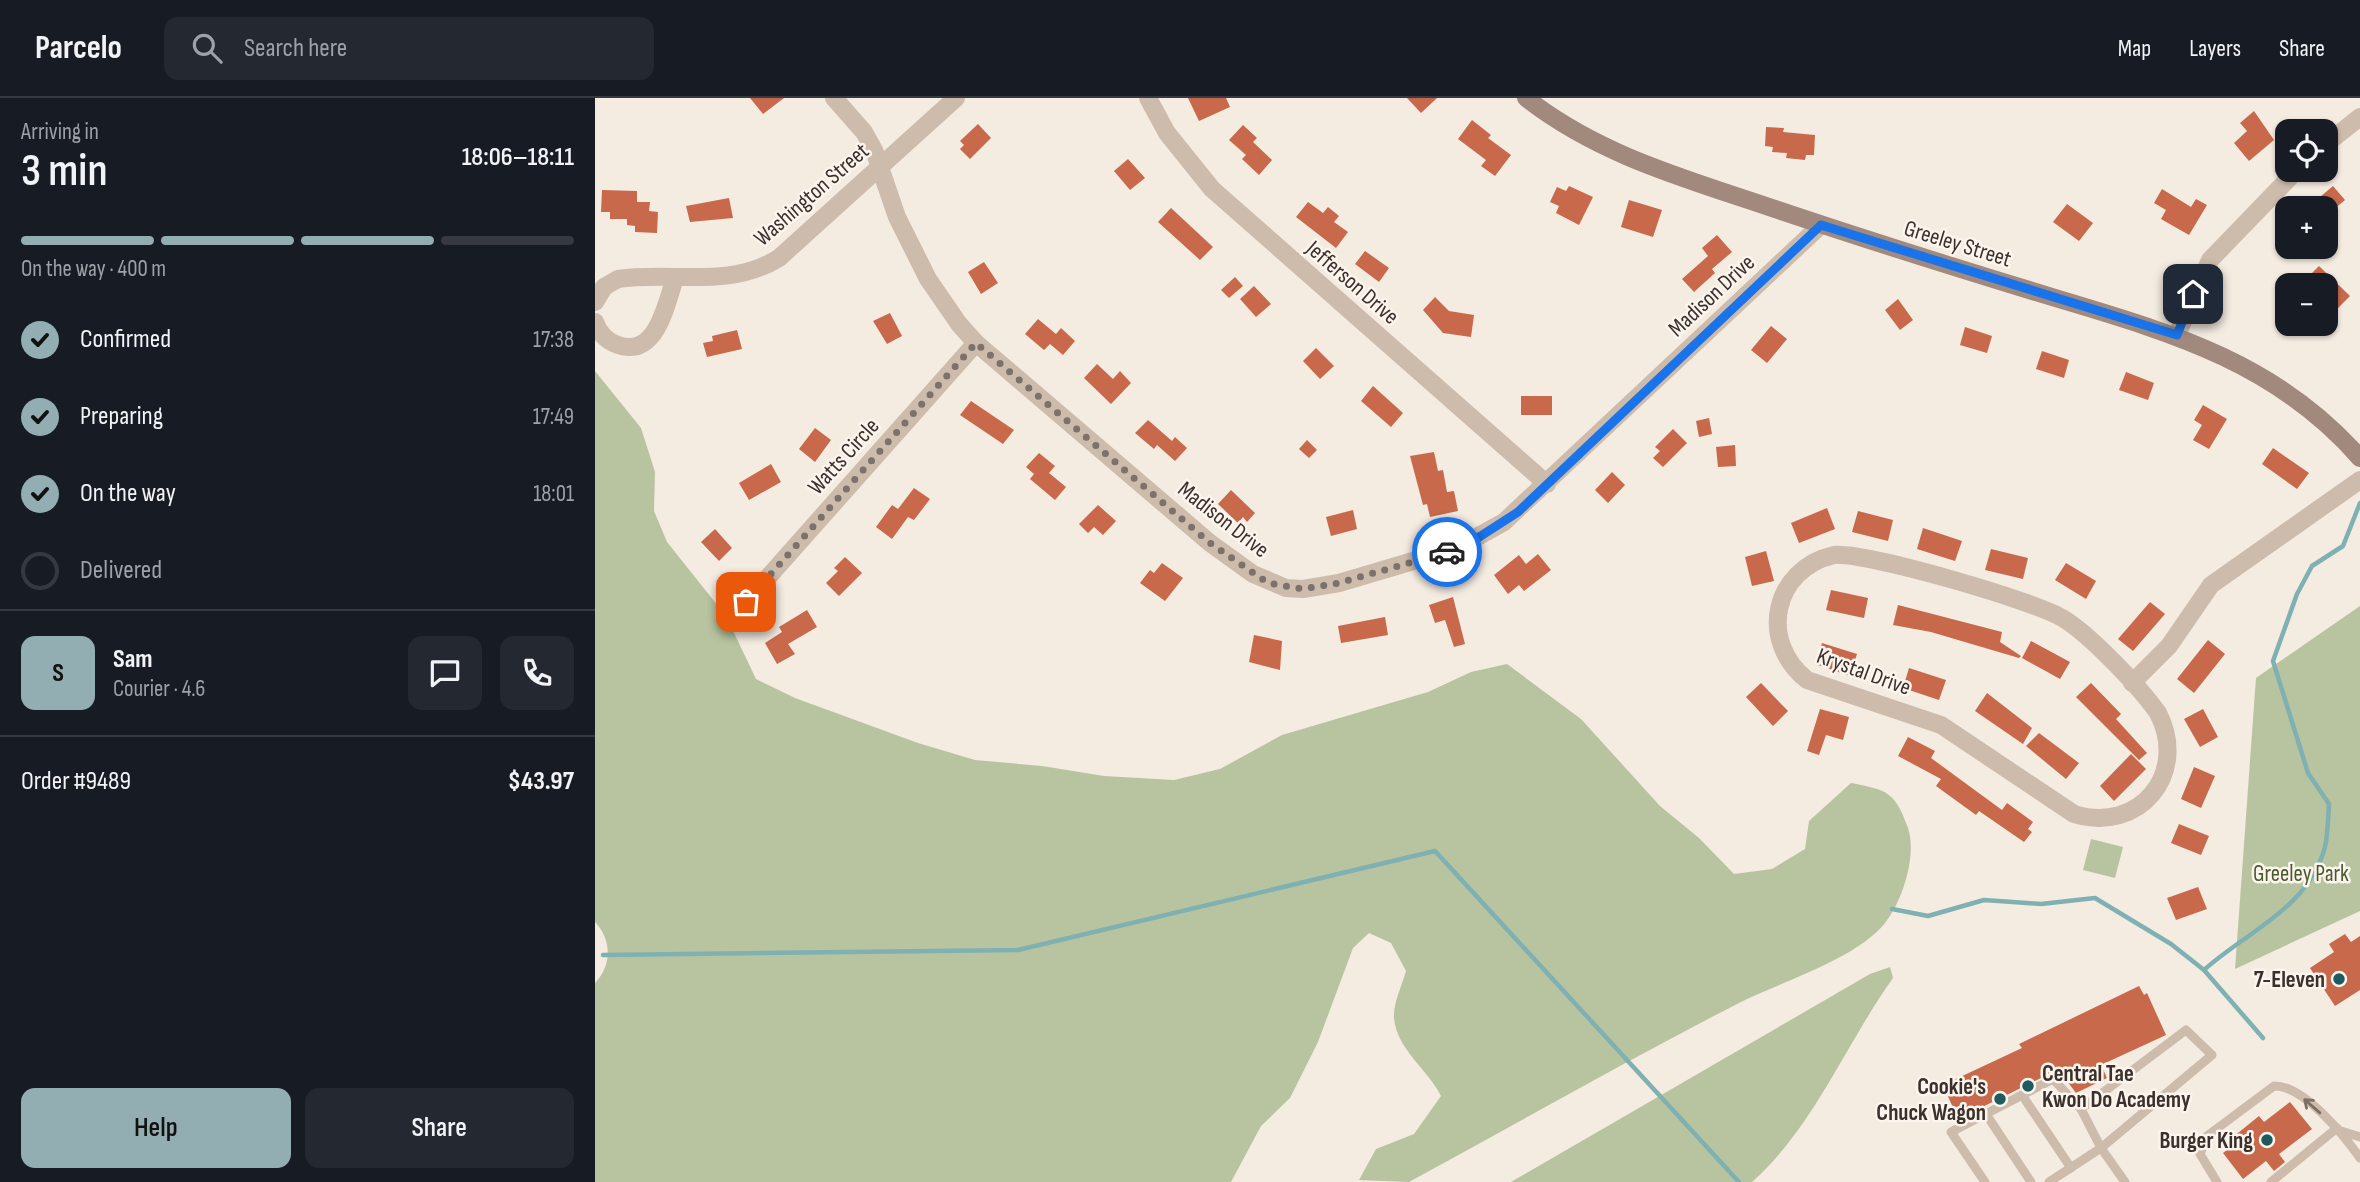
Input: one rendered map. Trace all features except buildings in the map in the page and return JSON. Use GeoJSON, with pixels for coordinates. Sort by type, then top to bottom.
{"type":"FeatureCollection","features":[{"type":"Feature","properties":{"kind":"street","name":"Madison Drive"},"geometry":{"type":"LineString","coordinates":[[834,98],[864,132],[897,217],[928,279],[976,343],[1210,543],[1253,574],[1286,587],[1303,589],[1339,583],[1457,548],[1504,522],[1821,225]]}},
{"type":"Feature","properties":{"kind":"street","name":"Washington Street"},"geometry":{"type":"LineString","coordinates":[[595,302],[604,287],[618,279],[729,275],[765,267],[779,258],[956,98]]}},
{"type":"Feature","properties":{"kind":"street","name":"Jefferson Drive"},"geometry":{"type":"LineString","coordinates":[[1148,98],[1167,133],[1212,189],[1547,484]]}},
{"type":"Feature","properties":{"kind":"street","name":"Greeley Street"},"geometry":{"type":"LineString","coordinates":[[1526,98],[1573,131],[1638,163],[1821,225],[2177,335],[2273,381],[2316,413],[2360,458]]}},
{"type":"Feature","properties":{"kind":"street"},"geometry":{"type":"LineString","coordinates":[[2338,134],[2360,117]]}},
{"type":"Feature","properties":{"kind":"street"},"geometry":{"type":"LineString","coordinates":[[2177,335],[2210,260],[2285,182]]}},
{"type":"Feature","properties":{"kind":"street"},"geometry":{"type":"LineString","coordinates":[[595,322],[601,333],[614,344],[631,346],[647,341],[658,329],[675,278]]}},
{"type":"Feature","properties":{"kind":"street","name":"Watts Circle"},"geometry":{"type":"LineString","coordinates":[[746,602],[976,343]]}},
{"type":"Feature","properties":{"kind":"street"},"geometry":{"type":"LineString","coordinates":[[2132,683],[2169,646],[2211,585],[2360,480]]}},
{"type":"Feature","properties":{"kind":"street","name":"Krystal Drive"},"geometry":{"type":"LineString","coordinates":[[1834,555],[1854,555],[2056,614],[2075,627],[2132,683],[2152,704],[2163,722],[2168,741],[2165,771],[2149,797],[2133,810],[2114,817],[2084,817],[2055,803],[1941,725],[1807,680],[1791,666],[1781,648],[1776,628],[1777,608],[1791,580],[1806,566],[1834,555]]}},
{"type":"Feature","properties":{"kind":"lane"},"geometry":{"type":"LineString","coordinates":[[2049,1182],[2101,1148],[2212,1055],[2186,1030],[2081,1109]]}},
{"type":"Feature","properties":{"kind":"lane"},"geometry":{"type":"LineString","coordinates":[[1985,1182],[1951,1132],[2053,1079],[2081,1109],[2101,1148],[2125,1182]]}},
{"type":"Feature","properties":{"kind":"lane"},"geometry":{"type":"LineString","coordinates":[[2217,1182],[2200,1154],[2207,1136],[2258,1095],[2274,1086],[2286,1086],[2339,1129],[2360,1158]]}},
{"type":"Feature","properties":{"kind":"lane"},"geometry":{"type":"LineString","coordinates":[[2022,1095],[2071,1168]]}},
{"type":"Feature","properties":{"kind":"lane"},"geometry":{"type":"LineString","coordinates":[[1986,1114],[2031,1182]]}},
{"type":"Feature","properties":{"kind":"lane"},"geometry":{"type":"LineString","coordinates":[[2339,1129],[2360,1137]]}},
{"type":"Feature","properties":{"kind":"lane"},"geometry":{"type":"LineString","coordinates":[[2271,1182],[2339,1129]]}},
{"type":"Feature","properties":{"kind":"green space"},"geometry":{"type":"Polygon","coordinates":[[[595,371],[641,428],[655,472],[654,511],[667,542],[726,616],[756,679],[795,698],[918,743],[975,760],[1042,766],[1104,776],[1174,780],[1220,769],[1282,735],[1428,692],[1471,672],[1507,664],[1581,719],[1660,806],[1699,838],[1734,874],[1772,869],[1805,849],[1809,821],[1851,783],[1882,791],[1899,807],[1908,828],[1911,851],[1903,890],[1885,923],[1856,948],[1741,1002],[1409,1182],[1359,1180],[1376,1149],[1414,1134],[1441,1096],[1406,1049],[1396,1029],[1395,1007],[1406,971],[1391,943],[1369,933],[1353,948],[1318,1042],[1290,1098],[1261,1126],[1231,1182],[595,1182],[595,983],[605,968],[608,952],[605,937],[595,922],[595,371]]]}},
{"type":"Feature","properties":{"kind":"green space","name":"Greeley Park"},"geometry":{"type":"Polygon","coordinates":[[[2360,606],[2360,911],[2235,969],[2256,678],[2360,606]]]}},
{"type":"Feature","properties":{"kind":"green space"},"geometry":{"type":"Polygon","coordinates":[[[2091,839],[2123,847],[2115,878],[2083,870],[2091,839]]]}},
{"type":"Feature","properties":{"kind":"green space"},"geometry":{"type":"Polygon","coordinates":[[[1890,967],[1893,978],[1811,1111],[1774,1160],[1752,1182],[1511,1182],[1870,974],[1890,967]]]}},
{"type":"Feature","properties":{"kind":"waterway"},"geometry":{"type":"LineString","coordinates":[[2204,970],[2291,903],[2317,868],[2325,847],[2329,804],[2308,773],[2273,661],[2297,594],[2312,566],[2343,546],[2360,503]]}},
{"type":"Feature","properties":{"kind":"waterway"},"geometry":{"type":"LineString","coordinates":[[603,955],[1018,950],[1435,851],[1739,1182]]}},
{"type":"Feature","properties":{"kind":"waterway"},"geometry":{"type":"LineString","coordinates":[[1892,909],[1928,916],[1984,900],[2041,904],[2095,898],[2171,944],[2204,970],[2263,1038]]}},
{"type":"Feature","properties":{"kind":"way so far"},"geometry":{"type":"LineString","coordinates":[[746,602],[976,343],[1210,543],[1268,583],[1303,589],[1339,583],[1447,552]]}},
{"type":"Feature","properties":{"kind":"place","name":"7-Eleven"},"geometry":{"type":"Point","coordinates":[2339,979]}},
{"type":"Feature","properties":{"kind":"place","name":"Central Tae Kwon Do Academy"},"geometry":{"type":"Point","coordinates":[2028,1086]}},
{"type":"Feature","properties":{"kind":"place","name":"Cookie's Chuck Wagon"},"geometry":{"type":"Point","coordinates":[2000,1099]}},
{"type":"Feature","properties":{"kind":"place","name":"Burger King"},"geometry":{"type":"Point","coordinates":[2267,1140]}},
{"type":"Feature","properties":{"kind":"route"},"geometry":{"type":"LineString","coordinates":[[1447,552],[1473,541],[1518,512],[1821,225],[2177,335],[2193,294]]}}]}
